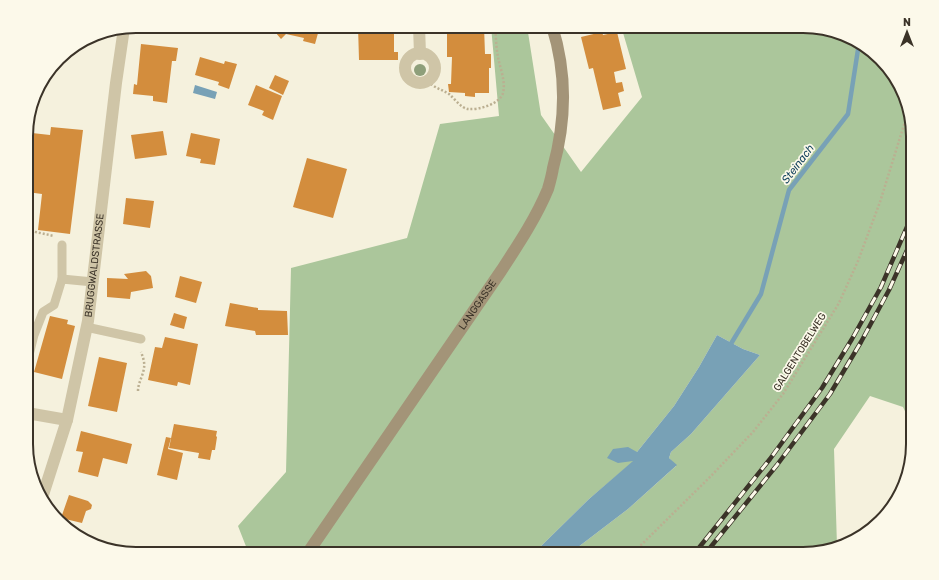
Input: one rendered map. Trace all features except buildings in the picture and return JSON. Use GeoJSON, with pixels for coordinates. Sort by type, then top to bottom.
{"type":"FeatureCollection","features":[{"type":"Feature","properties":{"kind":"main road","name":"LANGGASSE"},"geometry":{"type":"LineString","coordinates":[[312,547],[501,271],[529,228],[548,188],[559,146],[564,112],[563,76],[554,33]]}},
{"type":"Feature","properties":{"kind":"street"},"geometry":{"type":"LineString","coordinates":[[419,33],[420,54]]}},
{"type":"Feature","properties":{"kind":"street","name":"BRUGGWALDSTRASSE"},"geometry":{"type":"LineString","coordinates":[[44,491],[67,420],[86,328],[123,34]]}},
{"type":"Feature","properties":{"kind":"street"},"geometry":{"type":"LineString","coordinates":[[415,54],[429,57],[435,64],[434,74],[428,81],[418,83],[410,79],[407,75],[406,65],[415,54]]}},
{"type":"Feature","properties":{"kind":"street"},"geometry":{"type":"LineString","coordinates":[[33,414],[67,420]]}},
{"type":"Feature","properties":{"kind":"lane"},"geometry":{"type":"LineString","coordinates":[[33,339],[43,312],[54,305],[62,279],[62,245]]}},
{"type":"Feature","properties":{"kind":"lane"},"geometry":{"type":"LineString","coordinates":[[62,279],[92,282]]}},
{"type":"Feature","properties":{"kind":"lane"},"geometry":{"type":"LineString","coordinates":[[86,328],[141,339]]}},
{"type":"Feature","properties":{"kind":"path"},"geometry":{"type":"LineString","coordinates":[[428,81],[433,87],[448,94],[468,109],[484,107],[496,103],[503,95],[504,83],[498,56],[496,33]]}},
{"type":"Feature","properties":{"kind":"path","name":"GALGENTOBELWEG"},"geometry":{"type":"LineString","coordinates":[[639,547],[753,432],[783,394],[839,303],[858,261],[880,202],[905,122]]}},
{"type":"Feature","properties":{"kind":"path"},"geometry":{"type":"LineString","coordinates":[[33,231],[53,235],[62,245]]}},
{"type":"Feature","properties":{"kind":"path"},"geometry":{"type":"LineString","coordinates":[[138,391],[138,385],[144,370],[144,362],[141,352]]}},
{"type":"Feature","properties":{"kind":"green space"},"geometry":{"type":"Polygon","coordinates":[[[492,33],[528,33],[541,115],[581,172],[642,97],[623,33],[817,34],[843,41],[855,47],[866,54],[885,73],[901,103],[906,129],[906,413],[903,407],[870,396],[834,449],[837,541],[810,547],[578,547],[628,509],[676,466],[669,458],[671,452],[691,434],[760,355],[743,349],[717,335],[674,406],[637,452],[634,461],[589,499],[540,547],[246,547],[238,526],[286,472],[291,268],[407,238],[440,124],[499,116],[492,33]]]}},
{"type":"Feature","properties":{"kind":"water"},"geometry":{"type":"Polygon","coordinates":[[[195,85],[217,92],[215,99],[193,93],[195,85]]]}},
{"type":"Feature","properties":{"kind":"water"},"geometry":{"type":"Polygon","coordinates":[[[717,335],[743,349],[760,355],[691,434],[671,452],[669,458],[677,465],[628,509],[578,547],[540,547],[589,499],[633,461],[618,463],[607,458],[613,449],[628,447],[637,452],[674,406],[717,335]]]}},
{"type":"Feature","properties":{"kind":"waterway","name":"Steinach"},"geometry":{"type":"LineString","coordinates":[[729,347],[761,294],[789,190],[848,114],[858,49]]}},
{"type":"Feature","properties":{"kind":"railway"},"geometry":{"type":"LineString","coordinates":[[700,547],[770,459],[822,388],[881,287],[906,229]]}},
{"type":"Feature","properties":{"kind":"railway"},"geometry":{"type":"LineString","coordinates":[[711,547],[777,465],[830,394],[861,342],[889,290],[906,252]]}}]}
